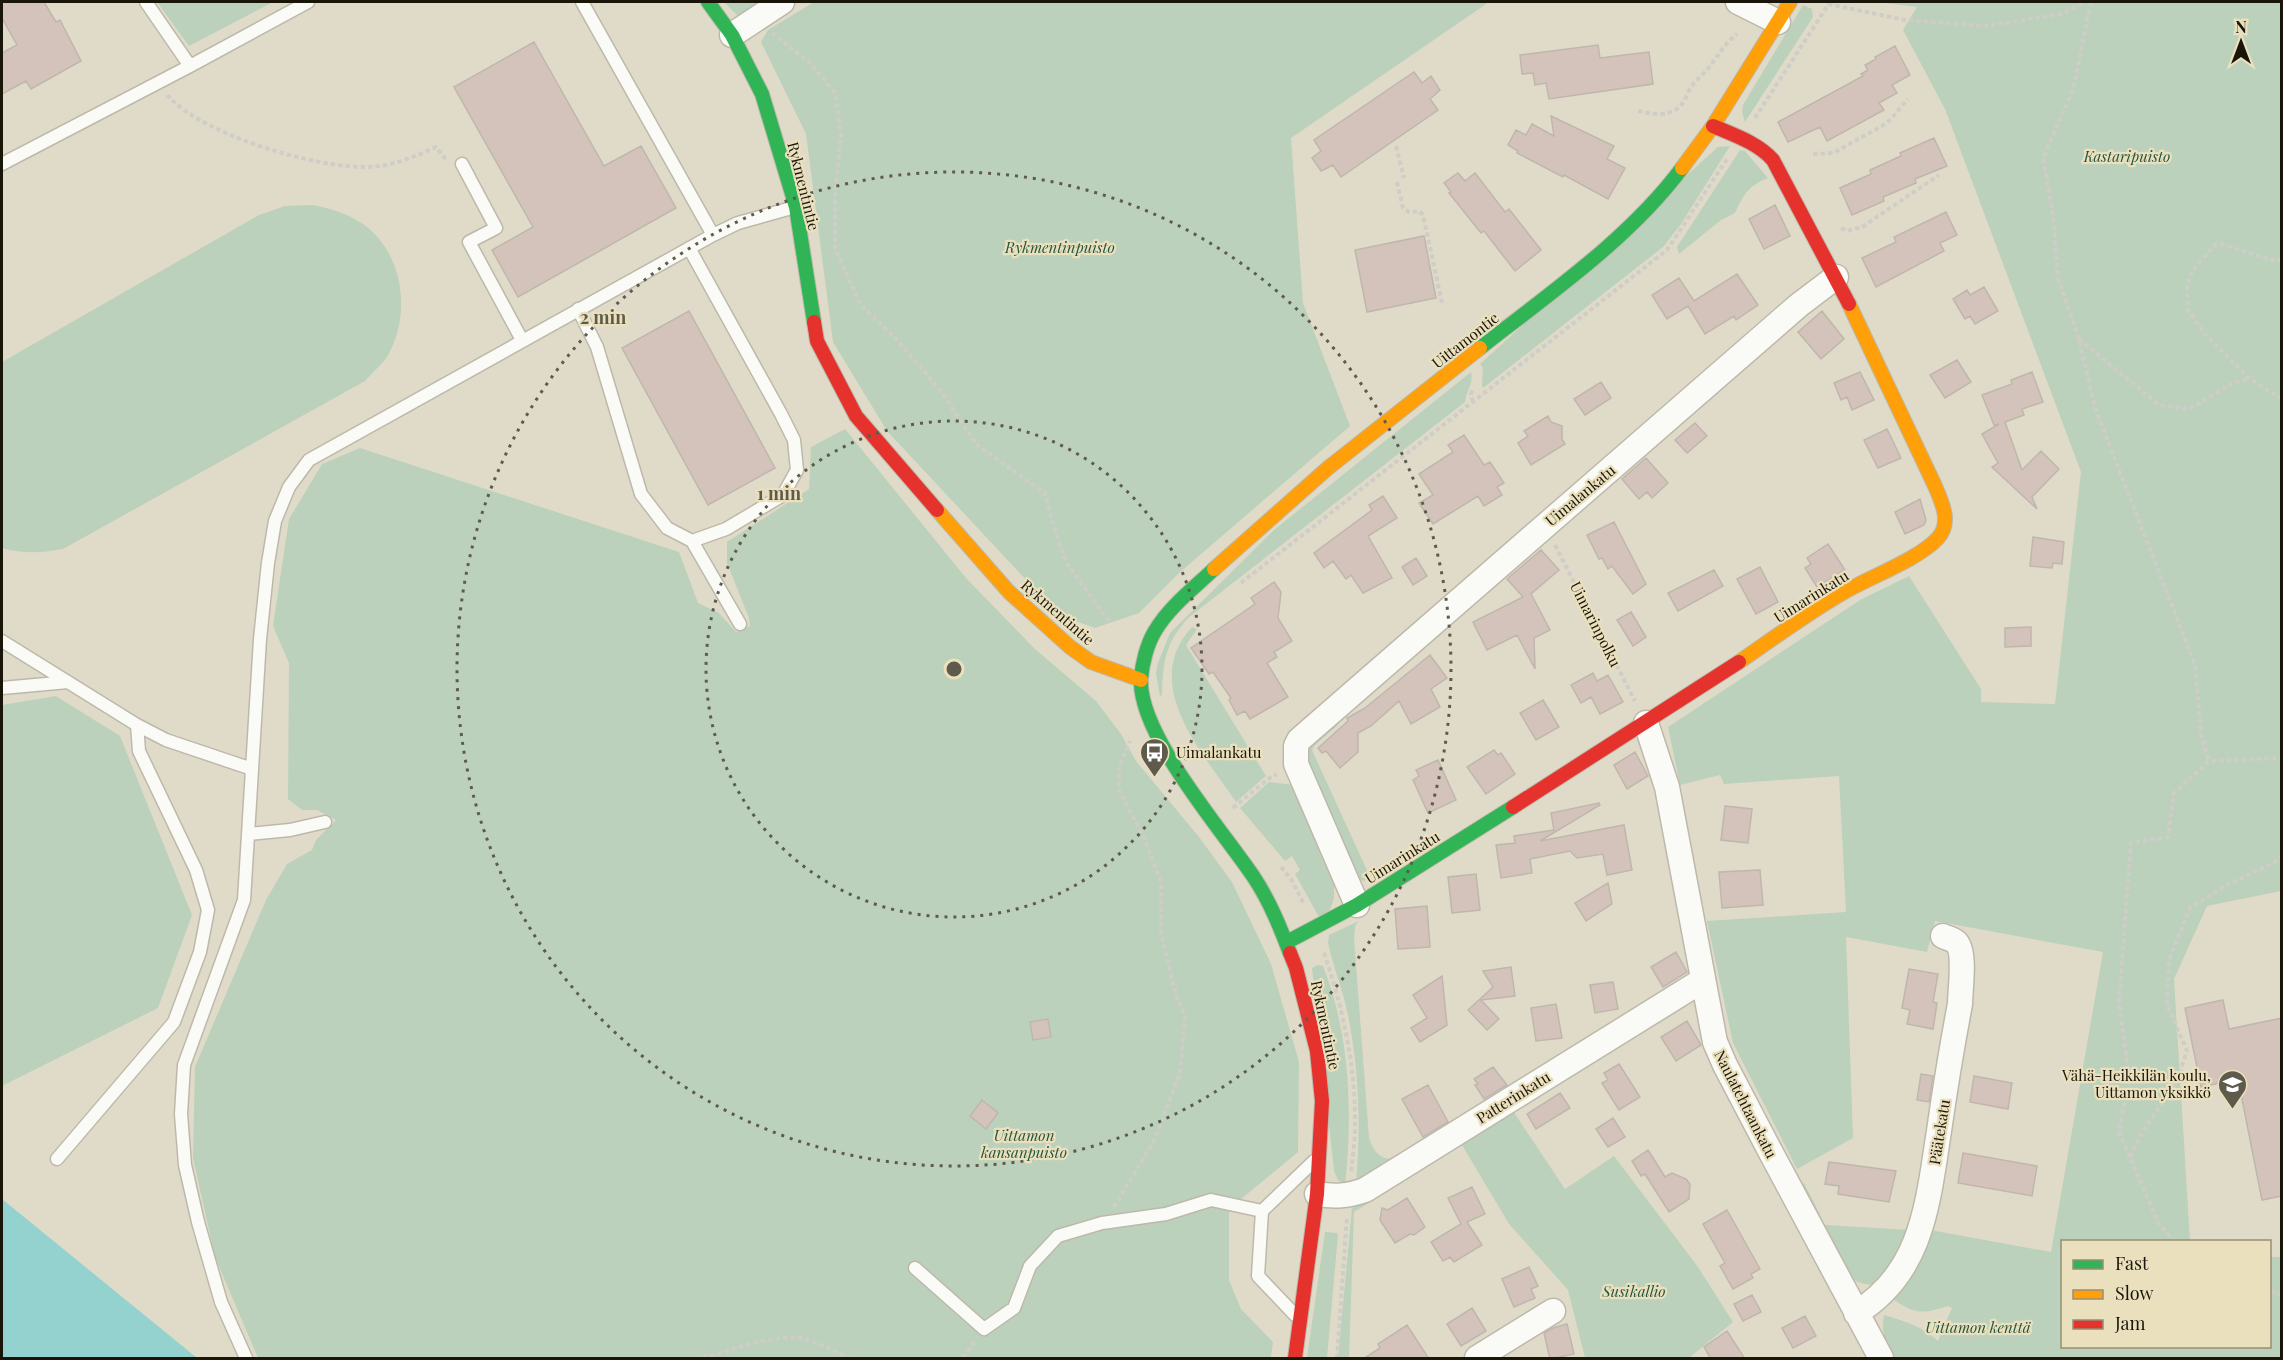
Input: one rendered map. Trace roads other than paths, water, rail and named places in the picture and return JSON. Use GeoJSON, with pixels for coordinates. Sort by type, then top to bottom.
{"type":"FeatureCollection","features":[{"type":"Feature","properties":{"kind":"street","name":"Rykmentintie"},"geometry":{"type":"LineString","coordinates":[[708,2],[732,35],[762,94],[796,207],[817,341],[856,416],[1018,600],[1070,647],[1091,662],[1141,680],[1153,728],[1191,791],[1256,880],[1276,916],[1287,942],[1306,1005],[1317,1051],[1322,1101],[1321,1155],[1317,1194],[1295,1359]]}},
{"type":"Feature","properties":{"kind":"street"},"geometry":{"type":"LineString","coordinates":[[732,35],[782,2]]}},
{"type":"Feature","properties":{"kind":"street"},"geometry":{"type":"LineString","coordinates":[[1738,2],[1778,22]]}},
{"type":"Feature","properties":{"kind":"street","name":"Uittamontie"},"geometry":{"type":"LineString","coordinates":[[1141,680],[1151,637],[1162,620],[1185,594],[1328,468],[1590,262],[1665,191],[1713,126],[1791,2]]}},
{"type":"Feature","properties":{"kind":"street","name":"Uimarinkatu"},"geometry":{"type":"LineString","coordinates":[[1287,942],[1357,906],[1646,723],[1846,591],[1920,552],[1939,537],[1946,522],[1943,506],[1935,486],[1836,277],[1773,160],[1754,144],[1713,126]]}},
{"type":"Feature","properties":{"kind":"street","name":"Uimalankatu"},"geometry":{"type":"LineString","coordinates":[[1357,906],[1296,764],[1296,746],[1304,734],[1799,305],[1836,277]]}},
{"type":"Feature","properties":{"kind":"street","name":"Naulatehtaankatu"},"geometry":{"type":"LineString","coordinates":[[1646,723],[1667,786],[1715,1042],[1725,1065],[1881,1359]]}},
{"type":"Feature","properties":{"kind":"street","name":"Päätekatu"},"geometry":{"type":"LineString","coordinates":[[1856,1313],[1873,1303],[1890,1287],[1903,1268],[1923,1223],[1960,1004],[1962,968],[1960,949],[1956,941],[1943,936]]}},
{"type":"Feature","properties":{"kind":"street","name":"Patterinkatu"},"geometry":{"type":"LineString","coordinates":[[1317,1194],[1335,1197],[1349,1196],[1365,1190],[1703,980]]}},
{"type":"Feature","properties":{"kind":"street"},"geometry":{"type":"LineString","coordinates":[[1477,1359],[1553,1311]]}},
{"type":"Feature","properties":{"kind":"lane"},"geometry":{"type":"LineString","coordinates":[[146,2],[190,66]]}},
{"type":"Feature","properties":{"kind":"lane"},"geometry":{"type":"LineString","coordinates":[[2,164],[308,2]]}},
{"type":"Feature","properties":{"kind":"lane"},"geometry":{"type":"LineString","coordinates":[[582,2],[713,235]]}},
{"type":"Feature","properties":{"kind":"lane"},"geometry":{"type":"LineString","coordinates":[[462,164],[496,228],[469,242],[522,340]]}},
{"type":"Feature","properties":{"kind":"lane"},"geometry":{"type":"LineString","coordinates":[[246,1359],[221,1302],[198,1222],[185,1165],[181,1114],[184,1065],[244,900],[260,639],[268,563],[275,520],[289,487],[309,460],[578,309],[738,223],[796,207]]}},
{"type":"Feature","properties":{"kind":"lane"},"geometry":{"type":"LineString","coordinates":[[689,248],[794,440],[797,470],[783,495],[726,529],[692,541]]}},
{"type":"Feature","properties":{"kind":"lane"},"geometry":{"type":"LineString","coordinates":[[578,309],[597,347],[641,494],[667,528],[692,541],[740,624]]}},
{"type":"Feature","properties":{"kind":"lane"},"geometry":{"type":"LineString","coordinates":[[2,641],[137,725],[166,740],[252,768]]}},
{"type":"Feature","properties":{"kind":"lane"},"geometry":{"type":"LineString","coordinates":[[2,688],[68,682]]}},
{"type":"Feature","properties":{"kind":"lane"},"geometry":{"type":"LineString","coordinates":[[57,1159],[174,1022],[200,952],[208,910],[196,870],[139,751],[137,725]]}},
{"type":"Feature","properties":{"kind":"lane"},"geometry":{"type":"LineString","coordinates":[[248,834],[290,830],[325,822]]}},
{"type":"Feature","properties":{"kind":"lane"},"geometry":{"type":"LineString","coordinates":[[1300,1320],[1258,1276],[1262,1211],[1321,1155]]}},
{"type":"Feature","properties":{"kind":"lane"},"geometry":{"type":"LineString","coordinates":[[915,1268],[984,1329],[1014,1308],[1030,1266],[1058,1236],[1105,1223],[1166,1214],[1211,1200],[1262,1211]]}},
{"type":"Feature","properties":{"kind":"water"},"geometry":{"type":"Polygon","coordinates":[[[2,1199],[197,1358],[2,1358],[2,1199]]]}},
{"type":"Feature","properties":{"kind":"place","name":"Uimalankatu"},"geometry":{"type":"Point","coordinates":[1155,778]}},
{"type":"Feature","properties":{"kind":"place","name":"Vähä-Heikkilän koulu, Uittamon yksikkö"},"geometry":{"type":"Point","coordinates":[2232,1110]}},
{"type":"Feature","properties":{"kind":"park label","name":"Kastaripuisto"},"geometry":{"type":"Point","coordinates":[2127,156]}},
{"type":"Feature","properties":{"kind":"park label","name":"Rykmentinpuisto"},"geometry":{"type":"Point","coordinates":[1060,247]}},
{"type":"Feature","properties":{"kind":"park label","name":"Uittamon kansanpuisto"},"geometry":{"type":"Point","coordinates":[1024,1144]}},
{"type":"Feature","properties":{"kind":"park label","name":"Susikallio"},"geometry":{"type":"Point","coordinates":[1634,1291]}},
{"type":"Feature","properties":{"kind":"park label","name":"Uittamon kenttä"},"geometry":{"type":"Point","coordinates":[1978,1327]}}]}
